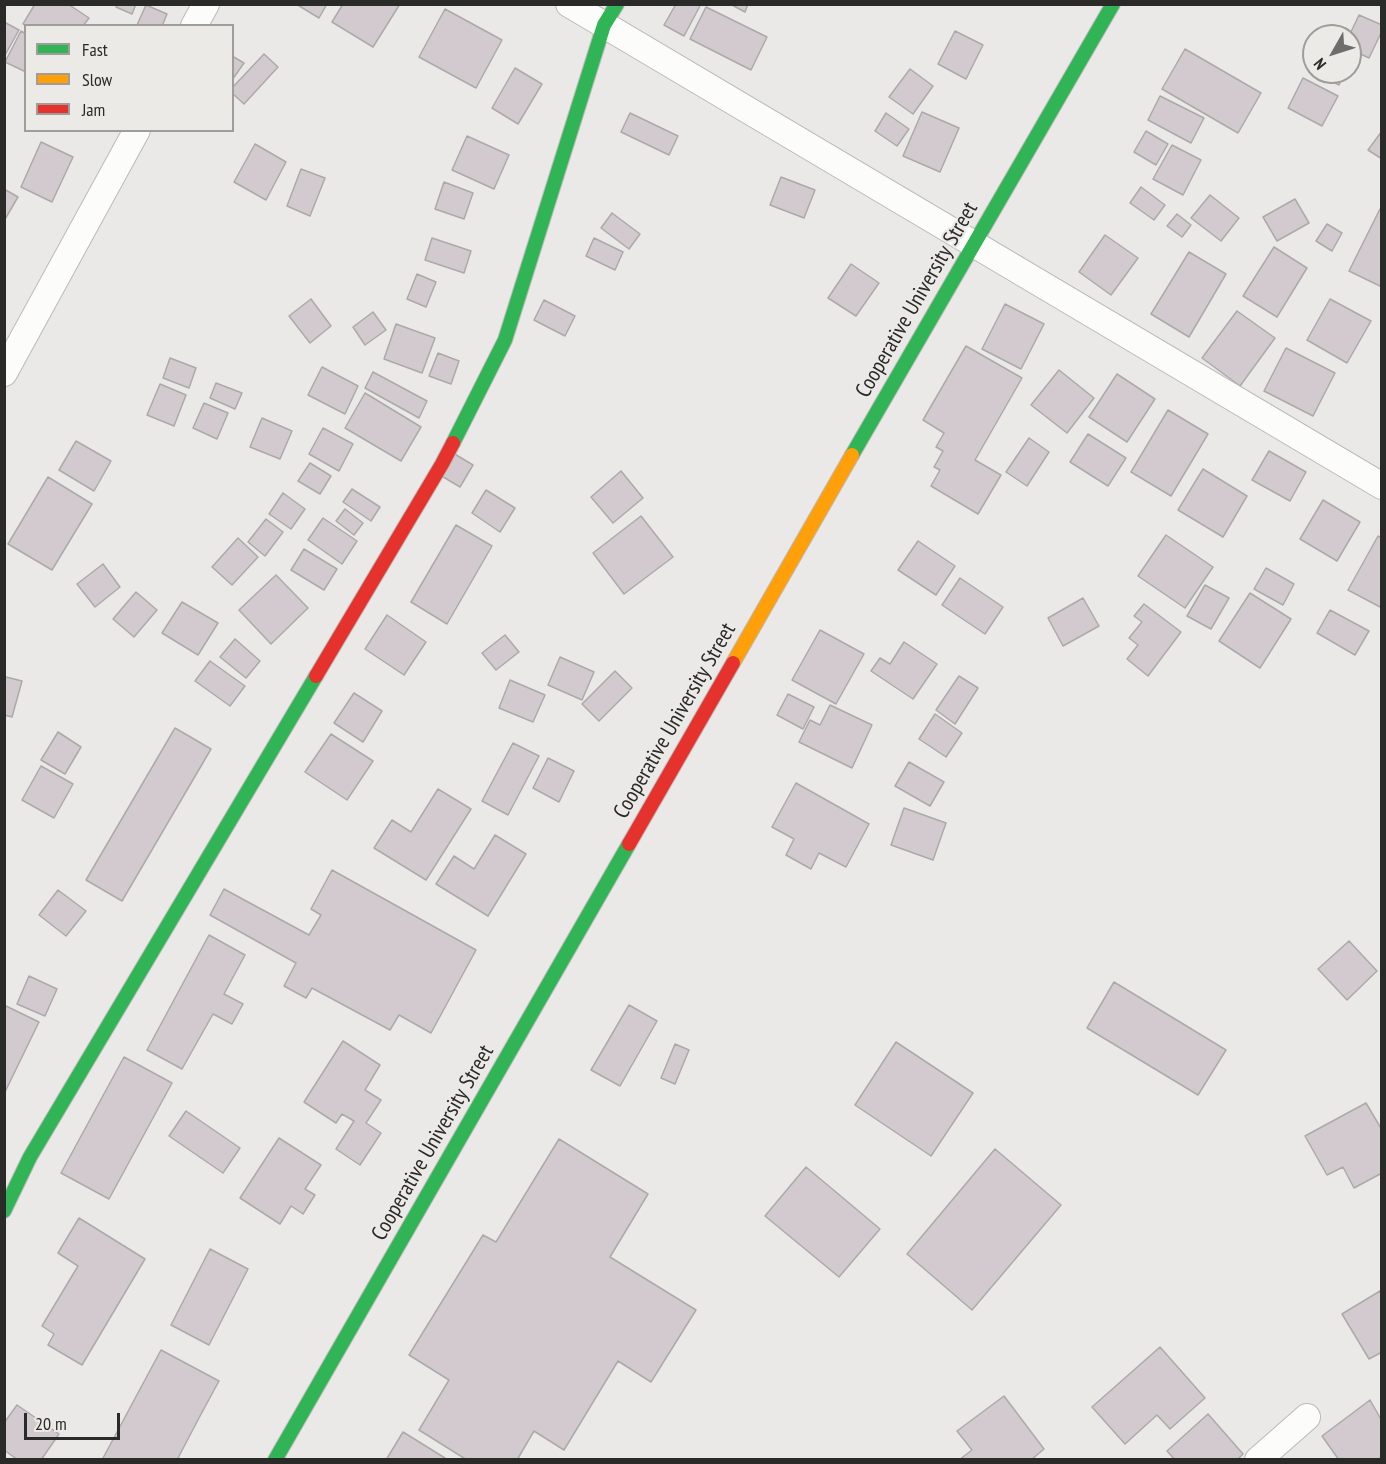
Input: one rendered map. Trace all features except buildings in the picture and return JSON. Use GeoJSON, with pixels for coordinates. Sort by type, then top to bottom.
{"type":"FeatureCollection","features":[{"type":"Feature","properties":{"kind":"street"},"geometry":{"type":"LineString","coordinates":[[195,24],[206,4]]}},
{"type":"Feature","properties":{"kind":"street"},"geometry":{"type":"LineString","coordinates":[[568,4],[610,15],[974,244],[1382,486]]}},
{"type":"Feature","properties":{"kind":"street","name":"Cooperative University Street"},"geometry":{"type":"LineString","coordinates":[[275,1460],[1113,4]]}},
{"type":"Feature","properties":{"kind":"street"},"geometry":{"type":"LineString","coordinates":[[4,1211],[30,1157],[442,464],[505,340],[610,15]]}},
{"type":"Feature","properties":{"kind":"street"},"geometry":{"type":"LineString","coordinates":[[4,373],[136,132]]}},
{"type":"Feature","properties":{"kind":"street"},"geometry":{"type":"LineString","coordinates":[[1258,1460],[1307,1417]]}},
{"type":"Feature","properties":{"kind":"traffic: fast"},"geometry":{"type":"LineString","coordinates":[[453,443],[505,340],[604,25],[617,4]]}},
{"type":"Feature","properties":{"kind":"traffic: fast"},"geometry":{"type":"LineString","coordinates":[[852,455],[1113,4]]}},
{"type":"Feature","properties":{"kind":"traffic: fast"},"geometry":{"type":"LineString","coordinates":[[4,1211],[30,1157],[316,676]]}},
{"type":"Feature","properties":{"kind":"traffic: fast"},"geometry":{"type":"LineString","coordinates":[[275,1460],[629,844]]}},
{"type":"Feature","properties":{"kind":"traffic: slow"},"geometry":{"type":"LineString","coordinates":[[733,663],[852,455]]}},
{"type":"Feature","properties":{"kind":"traffic: jam"},"geometry":{"type":"LineString","coordinates":[[316,676],[453,443]]}},
{"type":"Feature","properties":{"kind":"traffic: jam"},"geometry":{"type":"LineString","coordinates":[[629,844],[733,663]]}}]}
